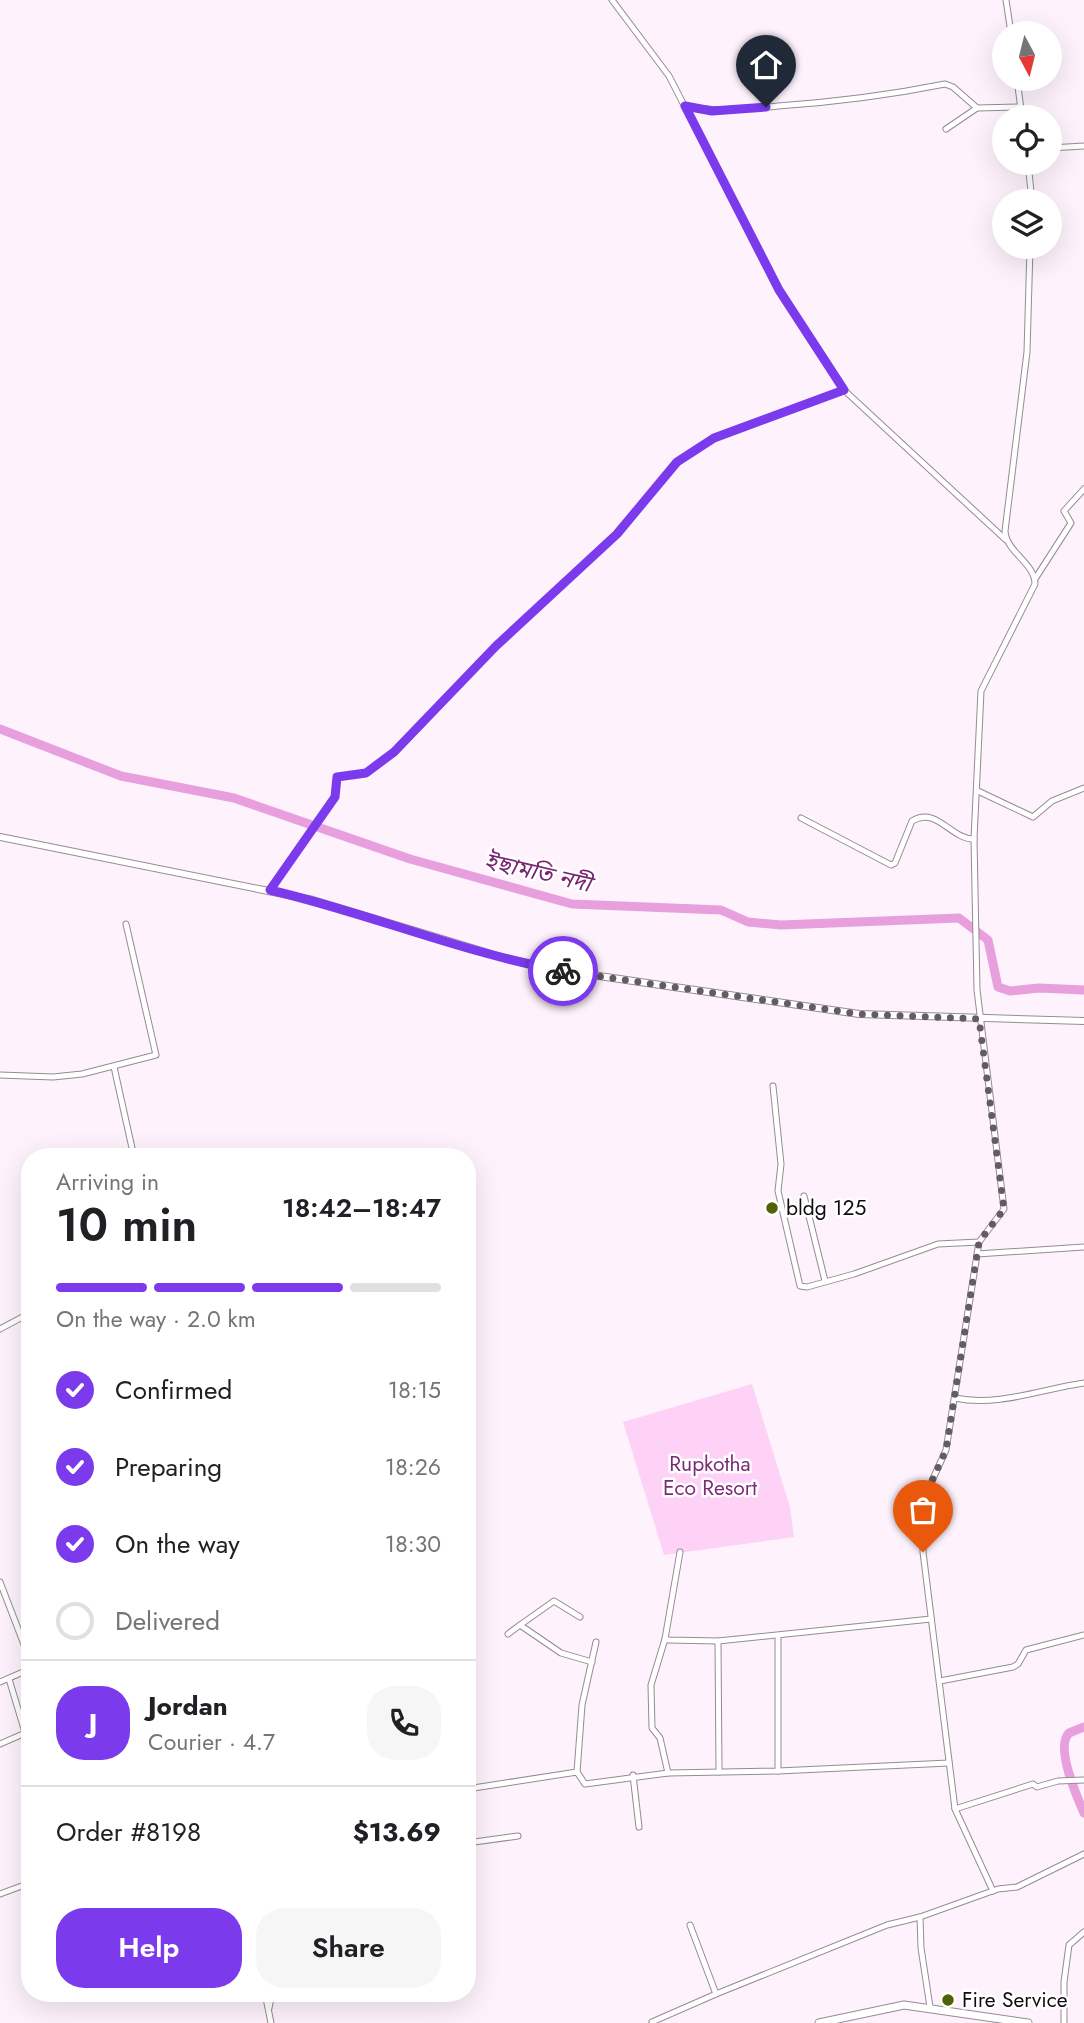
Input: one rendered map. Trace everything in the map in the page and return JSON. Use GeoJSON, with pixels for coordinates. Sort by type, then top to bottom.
{"type":"FeatureCollection","features":[{"type":"Feature","properties":{"kind":"highway"},"geometry":{"type":"LineString","coordinates":[[819,2023],[841,2021],[904,2005],[1028,2023]]}},
{"type":"Feature","properties":{"kind":"main road"},"geometry":{"type":"LineString","coordinates":[[0,837],[270,890],[543,967],[859,1014],[1084,1021]]}},
{"type":"Feature","properties":{"kind":"street"},"geometry":{"type":"LineString","coordinates":[[612,0],[669,75],[779,290],[844,390],[1006,540],[1035,579]]}},
{"type":"Feature","properties":{"kind":"street"},"geometry":{"type":"LineString","coordinates":[[1006,0],[1009,21]]}},
{"type":"Feature","properties":{"kind":"street"},"geometry":{"type":"LineString","coordinates":[[685,106],[712,111],[790,106],[874,98],[945,84],[977,108]]}},
{"type":"Feature","properties":{"kind":"street"},"geometry":{"type":"LineString","coordinates":[[946,129],[977,108],[992,108]]}},
{"type":"Feature","properties":{"kind":"street"},"geometry":{"type":"LineString","coordinates":[[1062,147],[1084,146]]}},
{"type":"Feature","properties":{"kind":"street"},"geometry":{"type":"LineString","coordinates":[[1006,540],[1027,352],[1030,259]]}},
{"type":"Feature","properties":{"kind":"street"},"geometry":{"type":"LineString","coordinates":[[270,890],[335,797],[337,777],[366,773],[394,752],[496,646],[617,534],[677,462],[714,438],[844,390]]}},
{"type":"Feature","properties":{"kind":"street"},"geometry":{"type":"LineString","coordinates":[[993,1891],[955,1809],[923,1552],[926,1494],[946,1450],[979,1242],[1004,1209],[979,1019],[975,962],[973,860],[981,691],[1033,590],[1035,579],[1071,523],[1064,511],[1084,489]]}},
{"type":"Feature","properties":{"kind":"street"},"geometry":{"type":"LineString","coordinates":[[978,791],[1033,817],[1052,801],[1084,788]]}},
{"type":"Feature","properties":{"kind":"street"},"geometry":{"type":"LineString","coordinates":[[801,818],[891,865],[912,821],[919,817],[932,818],[957,834],[974,839]]}},
{"type":"Feature","properties":{"kind":"street"},"geometry":{"type":"LineString","coordinates":[[0,1075],[53,1077],[114,1067],[156,1055],[126,924]]}},
{"type":"Feature","properties":{"kind":"street"},"geometry":{"type":"LineString","coordinates":[[114,1067],[132,1148]]}},
{"type":"Feature","properties":{"kind":"street"},"geometry":{"type":"LineString","coordinates":[[773,1086],[781,1164],[778,1191],[798,1283],[803,1288],[854,1274],[944,1242],[979,1242]]}},
{"type":"Feature","properties":{"kind":"street"},"geometry":{"type":"LineString","coordinates":[[804,1196],[825,1281]]}},
{"type":"Feature","properties":{"kind":"street"},"geometry":{"type":"LineString","coordinates":[[977,1254],[1084,1247]]}},
{"type":"Feature","properties":{"kind":"street"},"geometry":{"type":"LineString","coordinates":[[0,1329],[21,1318]]}},
{"type":"Feature","properties":{"kind":"street"},"geometry":{"type":"LineString","coordinates":[[955,1398],[970,1401],[996,1399],[1084,1383]]}},
{"type":"Feature","properties":{"kind":"street"},"geometry":{"type":"LineString","coordinates":[[668,1773],[660,1738],[652,1728],[651,1685],[665,1639],[680,1552]]}},
{"type":"Feature","properties":{"kind":"street"},"geometry":{"type":"LineString","coordinates":[[0,1582],[21,1637]]}},
{"type":"Feature","properties":{"kind":"street"},"geometry":{"type":"LineString","coordinates":[[508,1634],[554,1601],[580,1616]]}},
{"type":"Feature","properties":{"kind":"street"},"geometry":{"type":"LineString","coordinates":[[665,1639],[718,1641],[931,1619]]}},
{"type":"Feature","properties":{"kind":"street"},"geometry":{"type":"LineString","coordinates":[[520,1625],[561,1653],[592,1662]]}},
{"type":"Feature","properties":{"kind":"street"},"geometry":{"type":"LineString","coordinates":[[940,1681],[1013,1667],[1018,1664],[1026,1650],[1084,1635]]}},
{"type":"Feature","properties":{"kind":"street"},"geometry":{"type":"LineString","coordinates":[[778,1636],[778,1771]]}},
{"type":"Feature","properties":{"kind":"street"},"geometry":{"type":"LineString","coordinates":[[718,1641],[719,1772]]}},
{"type":"Feature","properties":{"kind":"street"},"geometry":{"type":"LineString","coordinates":[[596,1642],[582,1705],[577,1772],[585,1784],[633,1775],[949,1763]]}},
{"type":"Feature","properties":{"kind":"street"},"geometry":{"type":"LineString","coordinates":[[0,1682],[21,1673]]}},
{"type":"Feature","properties":{"kind":"street"},"geometry":{"type":"LineString","coordinates":[[9,1679],[21,1726]]}},
{"type":"Feature","properties":{"kind":"street"},"geometry":{"type":"LineString","coordinates":[[0,1744],[21,1735]]}},
{"type":"Feature","properties":{"kind":"street"},"geometry":{"type":"LineString","coordinates":[[476,1788],[577,1772]]}},
{"type":"Feature","properties":{"kind":"street"},"geometry":{"type":"LineString","coordinates":[[633,1775],[639,1827]]}},
{"type":"Feature","properties":{"kind":"street"},"geometry":{"type":"LineString","coordinates":[[955,1809],[1021,1786],[1033,1784],[1037,1787],[1067,1780],[1084,1780]]}},
{"type":"Feature","properties":{"kind":"street"},"geometry":{"type":"LineString","coordinates":[[476,1842],[518,1836]]}},
{"type":"Feature","properties":{"kind":"street"},"geometry":{"type":"LineString","coordinates":[[652,2022],[887,1925],[920,1917],[993,1891],[1017,1887],[1084,1854]]}},
{"type":"Feature","properties":{"kind":"street"},"geometry":{"type":"LineString","coordinates":[[0,1894],[21,1886]]}},
{"type":"Feature","properties":{"kind":"street"},"geometry":{"type":"LineString","coordinates":[[920,1917],[921,1948],[930,2007]]}},
{"type":"Feature","properties":{"kind":"street"},"geometry":{"type":"LineString","coordinates":[[690,1925],[716,1994]]}},
{"type":"Feature","properties":{"kind":"street"},"geometry":{"type":"LineString","coordinates":[[1064,2023],[1064,1982],[1069,1945],[1084,1932]]}},
{"type":"Feature","properties":{"kind":"street"},"geometry":{"type":"LineString","coordinates":[[266,2002],[271,2023]]}},
{"type":"Feature","properties":{"kind":"street"},"geometry":{"type":"LineString","coordinates":[[268,2011],[270,2002]]}},
{"type":"Feature","properties":{"kind":"street"},"geometry":{"type":"LineString","coordinates":[[963,2013],[963,2023]]}},
{"type":"Feature","properties":{"kind":"green space","name":"Rupkotha Eco Resort"},"geometry":{"type":"Polygon","coordinates":[[[752,1384],[790,1507],[794,1537],[664,1555],[623,1422],[752,1384]]]}},
{"type":"Feature","properties":{"kind":"waterway","name":"ইছামতি নদী"},"geometry":{"type":"LineString","coordinates":[[0,729],[121,776],[234,798],[410,859],[572,904],[721,910],[748,922],[781,925],[959,918],[988,940],[998,987],[1010,991],[1039,988],[1084,990]]}},
{"type":"Feature","properties":{"kind":"waterway","name":"ইছামতি নদী"},"geometry":{"type":"LineString","coordinates":[[1084,1727],[1069,1733],[1064,1749],[1084,1813]]}},
{"type":"Feature","properties":{"kind":"way so far"},"geometry":{"type":"LineString","coordinates":[[563,971],[859,1014],[979,1019],[1004,1209],[979,1242],[946,1450],[926,1494],[923,1552]]}},
{"type":"Feature","properties":{"kind":"place","name":"bldg 125"},"geometry":{"type":"Point","coordinates":[772,1208]}},
{"type":"Feature","properties":{"kind":"place","name":"Fire Service"},"geometry":{"type":"Point","coordinates":[948,2000]}},
{"type":"Feature","properties":{"kind":"route"},"geometry":{"type":"LineString","coordinates":[[563,971],[519,962],[353,911],[270,890],[335,797],[337,777],[366,773],[394,752],[496,646],[617,534],[677,462],[714,438],[844,390],[779,290],[751,229],[685,106],[712,111],[766,107]]}}]}
